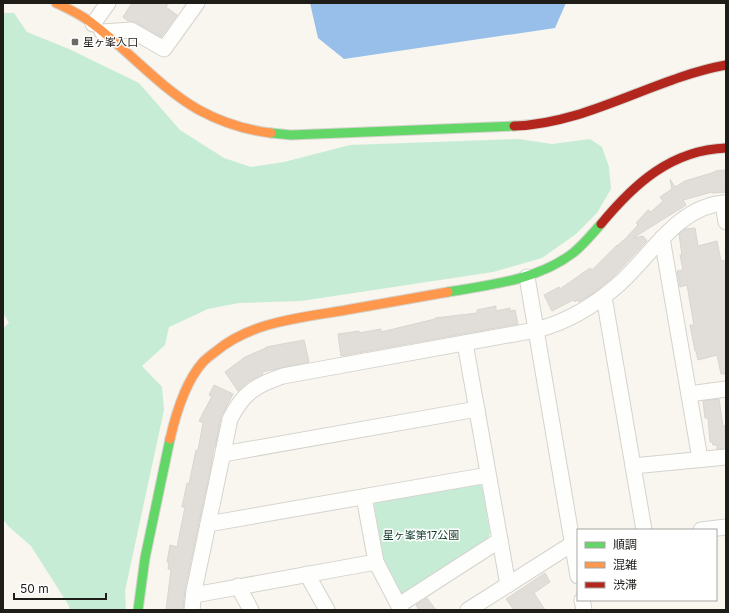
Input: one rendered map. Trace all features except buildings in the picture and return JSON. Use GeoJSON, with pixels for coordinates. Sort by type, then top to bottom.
{"type":"FeatureCollection","features":[{"type":"Feature","properties":{"kind":"street"},"geometry":{"type":"LineString","coordinates":[[56,3],[74,12],[98,28],[179,96],[197,108],[215,118],[239,127],[272,133],[291,134],[523,126],[546,123],[586,112],[682,76],[726,65]]}},
{"type":"Feature","properties":{"kind":"street"},"geometry":{"type":"LineString","coordinates":[[98,28],[108,3]]}},
{"type":"Feature","properties":{"kind":"street"},"geometry":{"type":"LineString","coordinates":[[98,28],[131,30],[164,48],[197,3]]}},
{"type":"Feature","properties":{"kind":"street"},"geometry":{"type":"LineString","coordinates":[[138,610],[144,566],[173,431],[180,406],[186,391],[203,362],[233,338],[259,326],[287,320],[496,284],[527,277],[568,256],[590,238],[624,198],[645,178],[669,162],[694,154],[726,148]]}},
{"type":"Feature","properties":{"kind":"street"},"geometry":{"type":"LineString","coordinates":[[192,610],[230,419],[237,405],[246,394],[267,381],[299,373],[554,326],[571,318],[604,297],[637,266],[662,238],[690,215],[706,207],[724,203],[726,222]]}},
{"type":"Feature","properties":{"kind":"street"},"geometry":{"type":"LineString","coordinates":[[662,238],[700,459]]}},
{"type":"Feature","properties":{"kind":"street"},"geometry":{"type":"LineString","coordinates":[[527,277],[575,544],[577,565]]}},
{"type":"Feature","properties":{"kind":"street"},"geometry":{"type":"LineString","coordinates":[[604,297],[644,529]]}},
{"type":"Feature","properties":{"kind":"street"},"geometry":{"type":"LineString","coordinates":[[465,343],[508,585]]}},
{"type":"Feature","properties":{"kind":"street"},"geometry":{"type":"LineString","coordinates":[[689,394],[726,389]]}},
{"type":"Feature","properties":{"kind":"street"},"geometry":{"type":"LineString","coordinates":[[223,454],[477,410]]}},
{"type":"Feature","properties":{"kind":"street"},"geometry":{"type":"LineString","coordinates":[[633,466],[726,457]]}},
{"type":"Feature","properties":{"kind":"street"},"geometry":{"type":"LineString","coordinates":[[208,524],[488,475]]}},
{"type":"Feature","properties":{"kind":"street"},"geometry":{"type":"LineString","coordinates":[[364,496],[376,562],[400,608],[500,540]]}},
{"type":"Feature","properties":{"kind":"street"},"geometry":{"type":"LineString","coordinates":[[709,529],[726,527]]}},
{"type":"Feature","properties":{"kind":"street"},"geometry":{"type":"LineString","coordinates":[[468,610],[575,544]]}},
{"type":"Feature","properties":{"kind":"street"},"geometry":{"type":"LineString","coordinates":[[194,594],[376,562]]}},
{"type":"Feature","properties":{"kind":"street"},"geometry":{"type":"LineString","coordinates":[[307,574],[326,610]]}},
{"type":"Feature","properties":{"kind":"street"},"geometry":{"type":"LineString","coordinates":[[238,586],[251,610]]}},
{"type":"Feature","properties":{"kind":"green space"},"geometry":{"type":"Polygon","coordinates":[[[3,13],[14,13],[27,32],[69,49],[139,83],[180,130],[224,158],[251,167],[284,162],[350,145],[519,139],[552,144],[590,139],[602,147],[609,167],[611,189],[597,213],[576,234],[542,258],[493,272],[301,301],[239,303],[208,309],[169,327],[165,345],[142,366],[162,387],[164,410],[125,591],[126,610],[69,610],[69,606],[31,546],[8,526],[3,519],[3,328],[9,323],[3,313],[3,13]]]}},
{"type":"Feature","properties":{"kind":"green space","name":"星ヶ峯第17公園"},"geometry":{"type":"Polygon","coordinates":[[[478,484],[482,486],[490,533],[488,539],[406,595],[399,593],[383,560],[374,505],[377,501],[478,484]]]}},
{"type":"Feature","properties":{"kind":"water"},"geometry":{"type":"Polygon","coordinates":[[[310,3],[566,3],[555,28],[344,59],[318,38],[310,3]]]}},
{"type":"Feature","properties":{"kind":"traffic: fast"},"geometry":{"type":"LineString","coordinates":[[271,133],[291,135],[514,126]]}},
{"type":"Feature","properties":{"kind":"traffic: fast"},"geometry":{"type":"LineString","coordinates":[[448,292],[497,284],[545,270],[573,253],[601,224]]}},
{"type":"Feature","properties":{"kind":"traffic: fast"},"geometry":{"type":"LineString","coordinates":[[138,610],[145,558],[170,439]]}},
{"type":"Feature","properties":{"kind":"traffic: slow"},"geometry":{"type":"LineString","coordinates":[[56,3],[89,21],[157,80],[184,101],[199,110],[234,125],[271,133]]}},
{"type":"Feature","properties":{"kind":"traffic: slow"},"geometry":{"type":"LineString","coordinates":[[170,439],[182,398],[197,370],[203,362],[214,353],[245,333],[278,322],[448,292]]}},
{"type":"Feature","properties":{"kind":"traffic: jam"},"geometry":{"type":"LineString","coordinates":[[514,126],[541,123],[568,117],[699,71],[726,65]]}},
{"type":"Feature","properties":{"kind":"traffic: jam"},"geometry":{"type":"LineString","coordinates":[[601,224],[641,183],[671,162],[706,150],[726,148]]}},
{"type":"Feature","properties":{"kind":"place","name":"星ヶ峯入口"},"geometry":{"type":"Point","coordinates":[75,42]}}]}
